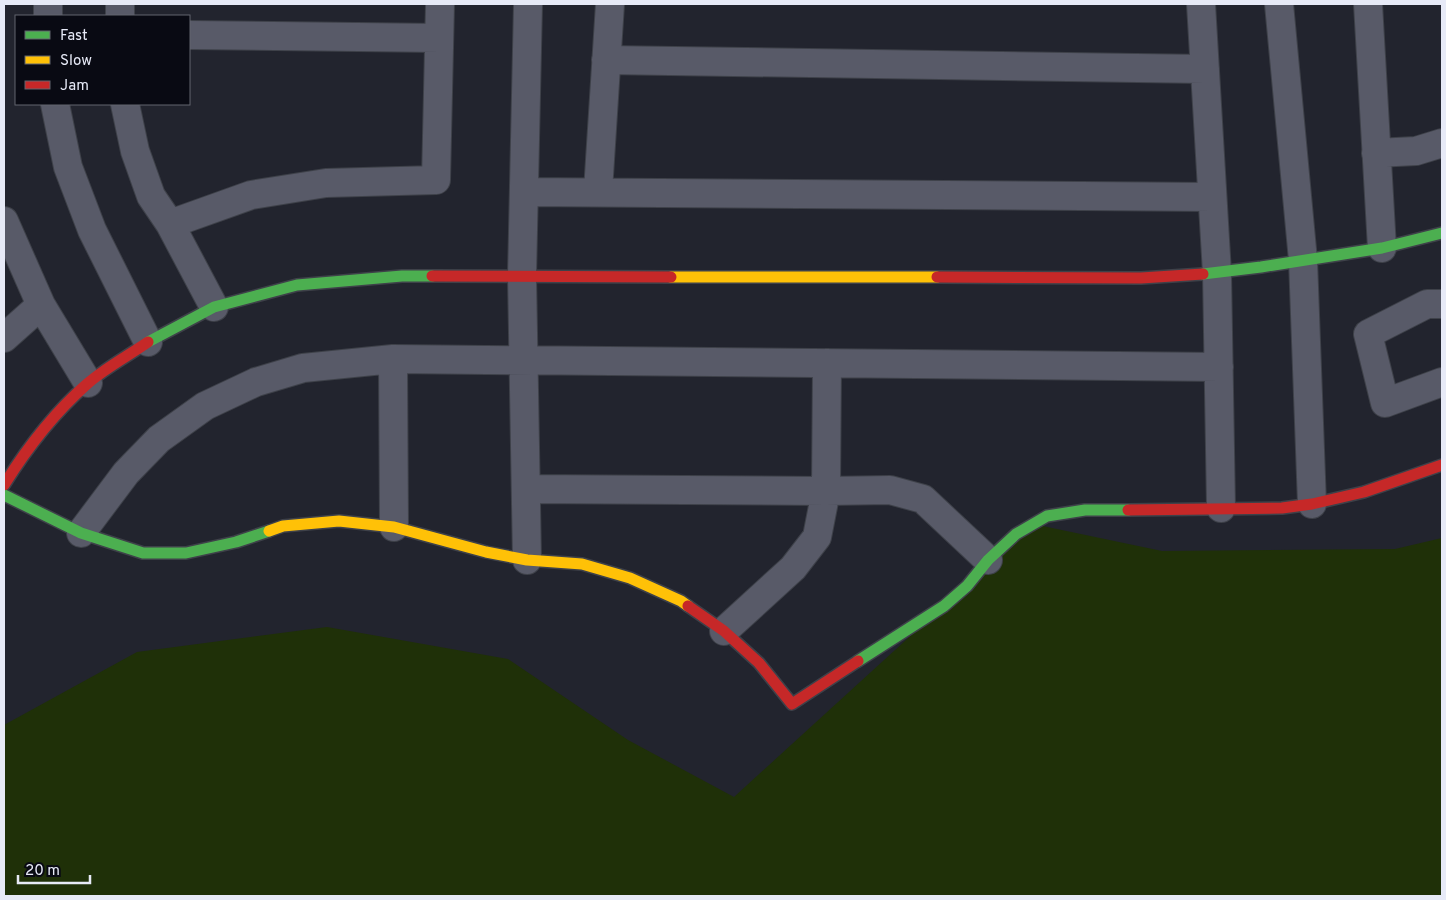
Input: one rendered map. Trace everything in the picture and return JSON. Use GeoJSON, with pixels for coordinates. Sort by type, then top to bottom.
{"type":"FeatureCollection","features":[{"type":"Feature","properties":{"kind":"street"},"geometry":{"type":"LineString","coordinates":[[170,224],[251,196],[326,183],[436,180],[440,4]]}},
{"type":"Feature","properties":{"kind":"street"},"geometry":{"type":"LineString","coordinates":[[527,560],[522,276],[528,4]]}},
{"type":"Feature","properties":{"kind":"street"},"geometry":{"type":"LineString","coordinates":[[598,191],[610,4]]}},
{"type":"Feature","properties":{"kind":"street"},"geometry":{"type":"LineString","coordinates":[[1201,4],[1217,273],[1221,508]]}},
{"type":"Feature","properties":{"kind":"street"},"geometry":{"type":"LineString","coordinates":[[1279,4],[1303,260],[1312,504]]}},
{"type":"Feature","properties":{"kind":"street"},"geometry":{"type":"LineString","coordinates":[[1368,4],[1382,248]]}},
{"type":"Feature","properties":{"kind":"street"},"geometry":{"type":"LineString","coordinates":[[190,35],[439,38]]}},
{"type":"Feature","properties":{"kind":"street"},"geometry":{"type":"LineString","coordinates":[[606,60],[1205,69]]}},
{"type":"Feature","properties":{"kind":"street"},"geometry":{"type":"LineString","coordinates":[[55,105],[68,167],[92,230],[148,342]]}},
{"type":"Feature","properties":{"kind":"street"},"geometry":{"type":"LineString","coordinates":[[125,105],[134,151],[151,196],[170,224],[214,307]]}},
{"type":"Feature","properties":{"kind":"street"},"geometry":{"type":"LineString","coordinates":[[1376,153],[1416,151],[1442,142]]}},
{"type":"Feature","properties":{"kind":"street"},"geometry":{"type":"LineString","coordinates":[[524,192],[598,191],[1212,197]]}},
{"type":"Feature","properties":{"kind":"street"},"geometry":{"type":"LineString","coordinates":[[4,221],[41,305],[88,383]]}},
{"type":"Feature","properties":{"kind":"street"},"geometry":{"type":"LineString","coordinates":[[4,485],[50,421],[88,383],[148,342],[214,307],[297,285],[402,276],[1141,278],[1217,273],[1382,248],[1442,233]]}},
{"type":"Feature","properties":{"kind":"street"},"geometry":{"type":"LineString","coordinates":[[1442,304],[1427,304],[1368,334],[1385,403],[1442,382]]}},
{"type":"Feature","properties":{"kind":"street"},"geometry":{"type":"LineString","coordinates":[[4,338],[41,305]]}},
{"type":"Feature","properties":{"kind":"street"},"geometry":{"type":"LineString","coordinates":[[81,533],[126,473],[159,439],[205,406],[256,382],[302,368],[393,358],[1218,367]]}},
{"type":"Feature","properties":{"kind":"street"},"geometry":{"type":"LineString","coordinates":[[393,358],[394,527]]}},
{"type":"Feature","properties":{"kind":"street"},"geometry":{"type":"LineString","coordinates":[[724,631],[793,568],[817,537],[826,491],[827,364]]}},
{"type":"Feature","properties":{"kind":"street"},"geometry":{"type":"LineString","coordinates":[[4,494],[81,533],[144,553],[186,553],[236,542],[283,526],[339,522],[394,527],[486,552],[527,560],[582,564],[630,578],[681,602],[724,631],[758,663],[792,704],[944,606],[967,586],[988,560],[1016,534],[1047,516],[1085,510],[1282,508],[1312,504],[1364,492],[1420,471],[1442,465]]}},
{"type":"Feature","properties":{"kind":"street"},"geometry":{"type":"LineString","coordinates":[[526,489],[890,490],[923,499],[988,560]]}},
{"type":"Feature","properties":{"kind":"green space"},"geometry":{"type":"Polygon","coordinates":[[[1033,524],[1162,551],[1395,549],[1442,538],[1442,896],[4,896],[4,725],[137,652],[327,627],[508,659],[628,740],[734,797],[1033,524]]]}},
{"type":"Feature","properties":{"kind":"traffic: fast"},"geometry":{"type":"LineString","coordinates":[[1203,274],[1382,248],[1442,233]]}},
{"type":"Feature","properties":{"kind":"traffic: fast"},"geometry":{"type":"LineString","coordinates":[[148,342],[214,307],[297,285],[402,276],[432,276]]}},
{"type":"Feature","properties":{"kind":"traffic: fast"},"geometry":{"type":"LineString","coordinates":[[4,495],[81,533],[143,553],[186,553],[236,542],[269,531]]}},
{"type":"Feature","properties":{"kind":"traffic: fast"},"geometry":{"type":"LineString","coordinates":[[858,661],[944,606],[967,586],[988,560],[1016,534],[1047,516],[1085,510],[1128,510]]}},
{"type":"Feature","properties":{"kind":"traffic: slow"},"geometry":{"type":"LineString","coordinates":[[671,277],[937,277]]}},
{"type":"Feature","properties":{"kind":"traffic: slow"},"geometry":{"type":"LineString","coordinates":[[269,531],[283,526],[339,521],[394,527],[486,552],[527,560],[582,564],[630,578],[688,606]]}},
{"type":"Feature","properties":{"kind":"traffic: jam"},"geometry":{"type":"LineString","coordinates":[[937,277],[1141,278],[1203,274]]}},
{"type":"Feature","properties":{"kind":"traffic: jam"},"geometry":{"type":"LineString","coordinates":[[432,276],[671,277]]}},
{"type":"Feature","properties":{"kind":"traffic: jam"},"geometry":{"type":"LineString","coordinates":[[4,485],[42,431],[75,395],[101,373],[148,342]]}},
{"type":"Feature","properties":{"kind":"traffic: jam"},"geometry":{"type":"LineString","coordinates":[[1128,510],[1282,508],[1312,504],[1364,492],[1442,465]]}},
{"type":"Feature","properties":{"kind":"traffic: jam"},"geometry":{"type":"LineString","coordinates":[[688,606],[724,631],[759,663],[792,704],[858,661]]}}]}
